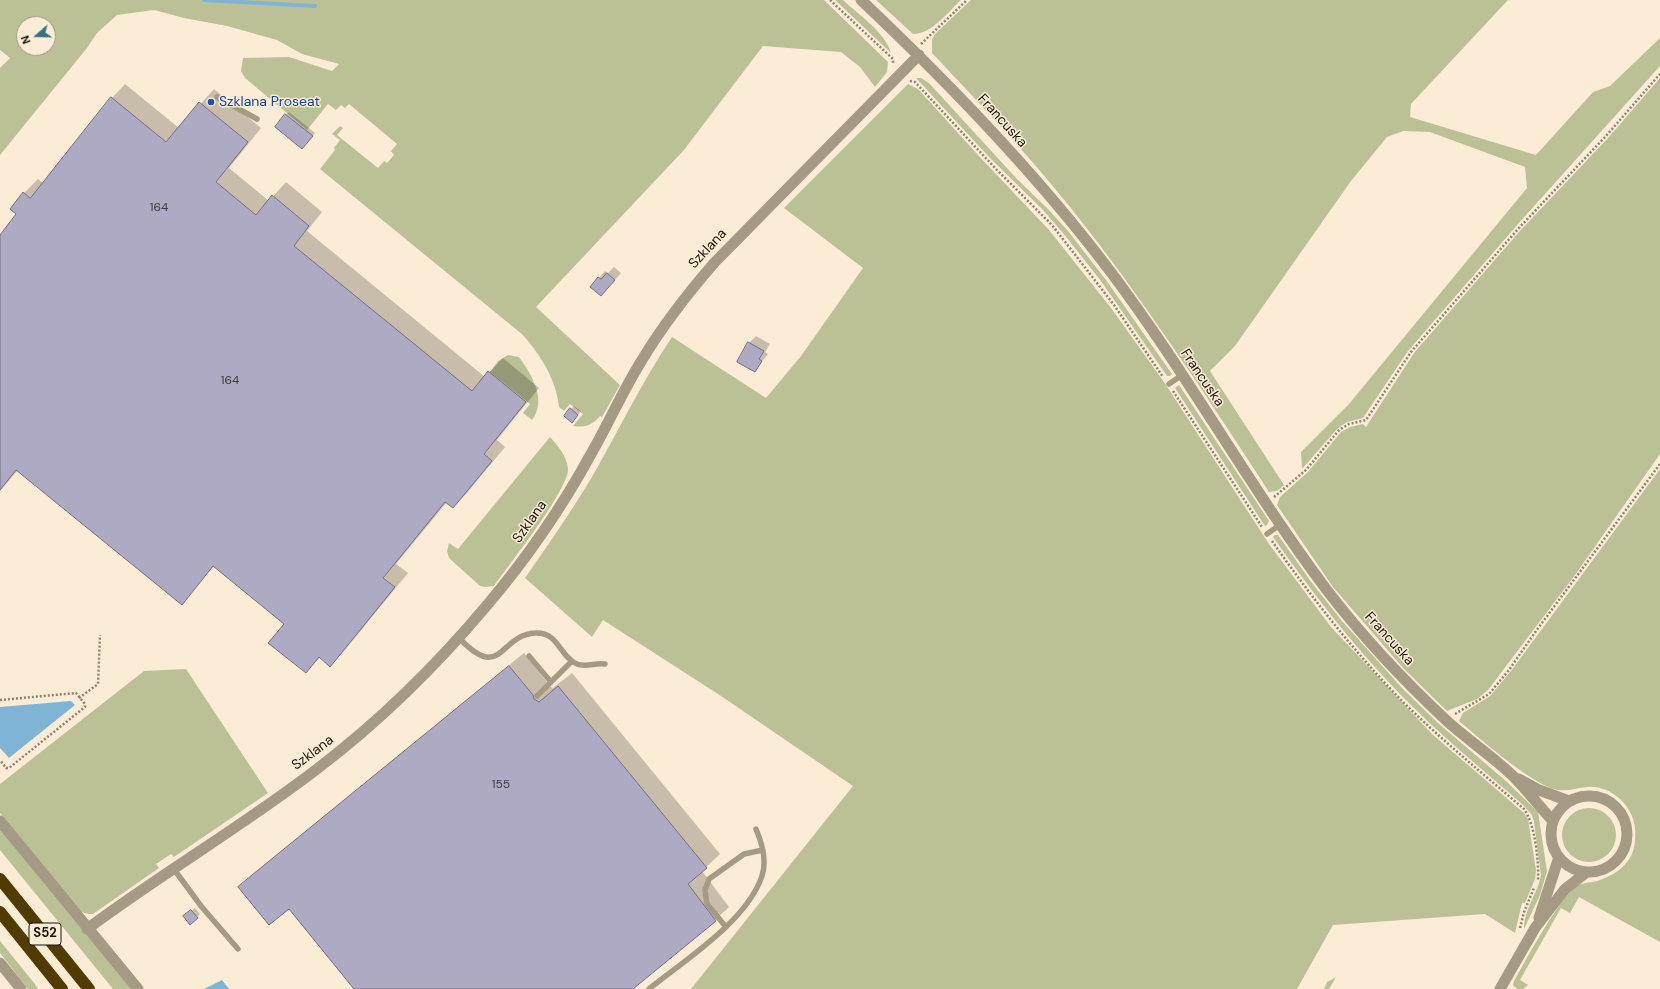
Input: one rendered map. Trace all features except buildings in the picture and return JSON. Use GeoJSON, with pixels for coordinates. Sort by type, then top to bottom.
{"type":"FeatureCollection","features":[{"type":"Feature","properties":{"kind":"highway","name":"S52"},"geometry":{"type":"LineString","coordinates":[[0,879],[89,989]]}},
{"type":"Feature","properties":{"kind":"highway","name":"S52"},"geometry":{"type":"LineString","coordinates":[[0,912],[62,989]]}},
{"type":"Feature","properties":{"kind":"street","name":"Francuska"},"geometry":{"type":"LineString","coordinates":[[861,0],[955,91],[1065,215],[1110,272],[1182,375],[1266,503],[1327,590],[1366,637],[1447,721],[1512,775],[1553,821]]}},
{"type":"Feature","properties":{"kind":"street","name":"Szklana"},"geometry":{"type":"LineString","coordinates":[[87,929],[173,868],[229,832],[316,771],[360,735],[413,686],[459,638],[490,603],[544,531],[591,456],[641,361],[687,295],[715,262],[898,76],[917,53]]}},
{"type":"Feature","properties":{"kind":"street","name":"Francuska"},"geometry":{"type":"LineString","coordinates":[[1512,775],[1539,790],[1569,801]]}},
{"type":"Feature","properties":{"kind":"street"},"geometry":{"type":"LineString","coordinates":[[1581,796],[1594,796],[1606,800],[1616,807],[1624,818],[1627,830],[1626,843],[1620,855],[1612,864],[1600,870],[1587,872],[1572,868],[1559,857],[1553,846],[1550,833],[1553,821],[1559,809],[1569,801],[1581,796]]}},
{"type":"Feature","properties":{"kind":"street"},"geometry":{"type":"LineString","coordinates":[[0,821],[87,929],[138,989]]}},
{"type":"Feature","properties":{"kind":"street"},"geometry":{"type":"LineString","coordinates":[[1535,928],[1559,857]]}},
{"type":"Feature","properties":{"kind":"street"},"geometry":{"type":"LineString","coordinates":[[1500,989],[1535,928],[1565,889],[1587,872]]}},
{"type":"Feature","properties":{"kind":"street"},"geometry":{"type":"LineString","coordinates":[[0,963],[19,988]]}},
{"type":"Feature","properties":{"kind":"lane"},"geometry":{"type":"LineString","coordinates":[[217,97],[257,119]]}},
{"type":"Feature","properties":{"kind":"lane"},"geometry":{"type":"LineString","coordinates":[[1169,384],[1182,375]]}},
{"type":"Feature","properties":{"kind":"lane"},"geometry":{"type":"LineString","coordinates":[[1267,534],[1281,524]]}},
{"type":"Feature","properties":{"kind":"lane"},"geometry":{"type":"LineString","coordinates":[[459,638],[478,656],[489,657],[500,653],[521,637],[539,633],[554,639],[572,661],[584,665],[605,664]]}},
{"type":"Feature","properties":{"kind":"lane"},"geometry":{"type":"LineString","coordinates":[[528,656],[551,682]]}},
{"type":"Feature","properties":{"kind":"lane"},"geometry":{"type":"LineString","coordinates":[[537,696],[572,661]]}},
{"type":"Feature","properties":{"kind":"lane"},"geometry":{"type":"LineString","coordinates":[[649,989],[726,927],[739,914],[754,894],[762,876],[763,850],[756,829]]}},
{"type":"Feature","properties":{"kind":"lane"},"geometry":{"type":"LineString","coordinates":[[726,927],[707,904],[705,890],[709,879],[739,857],[754,851],[763,850]]}},
{"type":"Feature","properties":{"kind":"lane"},"geometry":{"type":"LineString","coordinates":[[173,868],[201,906],[238,949]]}},
{"type":"Feature","properties":{"kind":"path"},"geometry":{"type":"LineString","coordinates":[[830,0],[893,59],[894,63],[891,68],[898,76],[906,83],[909,81],[915,82],[996,169],[1052,225],[1114,306],[1169,384],[1267,534],[1324,614],[1375,672],[1441,738],[1524,809],[1531,822],[1539,870],[1537,882],[1524,912],[1519,931]]}},
{"type":"Feature","properties":{"kind":"path"},"geometry":{"type":"LineString","coordinates":[[917,53],[967,0]]}},
{"type":"Feature","properties":{"kind":"path"},"geometry":{"type":"LineString","coordinates":[[1266,503],[1306,470],[1339,430],[1349,424],[1366,420],[1416,346],[1518,229],[1606,136],[1660,74]]}},
{"type":"Feature","properties":{"kind":"path"},"geometry":{"type":"LineString","coordinates":[[1447,721],[1489,694],[1660,464]]}},
{"type":"Feature","properties":{"kind":"path"},"geometry":{"type":"LineString","coordinates":[[79,698],[98,684],[100,635]]}},
{"type":"Feature","properties":{"kind":"path"},"geometry":{"type":"LineString","coordinates":[[0,700],[76,693],[85,704],[84,707],[9,768],[6,768],[0,760]]}},
{"type":"Feature","properties":{"kind":"green space"},"geometry":{"type":"Polygon","coordinates":[[[0,0],[824,0],[888,62],[887,72],[875,87],[860,67],[841,52],[763,46],[684,150],[536,307],[620,385],[602,417],[600,416],[588,425],[577,427],[573,426],[583,414],[570,404],[564,411],[559,407],[555,387],[547,368],[523,335],[320,169],[335,150],[334,148],[340,140],[332,134],[340,126],[343,128],[337,135],[378,168],[384,161],[387,163],[394,155],[391,151],[397,144],[349,104],[345,108],[341,105],[336,110],[328,104],[307,130],[245,78],[241,71],[243,58],[289,57],[332,71],[339,64],[302,54],[277,40],[227,26],[184,18],[154,10],[117,15],[97,33],[87,48],[0,155],[0,68],[10,58],[0,50],[0,0]]]}},
{"type":"Feature","properties":{"kind":"green space"},"geometry":{"type":"Polygon","coordinates":[[[835,0],[843,0],[871,24],[888,45],[891,53],[835,0]]]}},
{"type":"Feature","properties":{"kind":"green space"},"geometry":{"type":"Polygon","coordinates":[[[876,0],[961,0],[939,22],[927,30],[913,34],[876,0]]]}},
{"type":"Feature","properties":{"kind":"green space"},"geometry":{"type":"Polygon","coordinates":[[[971,0],[1508,0],[1411,104],[1410,117],[1536,155],[1593,92],[1610,86],[1660,38],[1660,66],[1518,224],[1408,351],[1363,418],[1347,422],[1337,429],[1302,469],[1301,452],[1349,404],[1527,188],[1525,167],[1430,132],[1403,131],[1387,137],[1351,181],[1235,346],[1210,371],[1284,485],[1277,491],[1269,492],[1173,347],[1097,241],[1037,167],[932,53],[932,39],[936,33],[971,0]]]}},
{"type":"Feature","properties":{"kind":"green space"},"geometry":{"type":"Polygon","coordinates":[[[916,78],[921,78],[929,83],[1017,179],[1068,231],[1106,280],[1172,374],[1170,376],[1167,376],[1101,281],[1063,233],[1043,210],[989,157],[916,78]]]}},
{"type":"Feature","properties":{"kind":"green space"},"geometry":{"type":"Polygon","coordinates":[[[1660,78],[1660,454],[1575,575],[1488,690],[1477,699],[1447,711],[1404,669],[1333,587],[1277,505],[1280,497],[1308,472],[1341,432],[1350,427],[1363,424],[1366,427],[1414,353],[1519,232],[1608,138],[1660,78]]]}},
{"type":"Feature","properties":{"kind":"green space"},"geometry":{"type":"Polygon","coordinates":[[[908,84],[918,89],[1049,230],[1111,308],[1164,382],[1269,544],[1331,627],[1433,735],[1524,813],[1528,819],[1536,870],[1535,879],[1525,903],[1522,903],[1515,933],[1485,914],[1333,925],[1297,989],[691,989],[853,786],[721,696],[603,620],[592,637],[525,578],[589,482],[639,390],[672,337],[766,398],[801,356],[863,268],[784,208],[908,84]]]}},
{"type":"Feature","properties":{"kind":"green space"},"geometry":{"type":"Polygon","coordinates":[[[508,355],[519,357],[529,372],[536,388],[538,404],[532,420],[523,413],[530,404],[490,372],[498,361],[508,355]]]}},
{"type":"Feature","properties":{"kind":"green space"},"geometry":{"type":"Polygon","coordinates":[[[1179,385],[1269,521],[1267,525],[1265,526],[1175,388],[1179,385]]]}},
{"type":"Feature","properties":{"kind":"green space"},"geometry":{"type":"Polygon","coordinates":[[[550,437],[566,460],[568,469],[566,479],[549,510],[494,586],[480,586],[449,558],[447,551],[449,543],[458,549],[550,437]]]}},
{"type":"Feature","properties":{"kind":"green space"},"geometry":{"type":"Polygon","coordinates":[[[1660,469],[1660,942],[1579,897],[1570,913],[1561,908],[1520,980],[1528,985],[1523,989],[1517,989],[1513,985],[1514,981],[1567,892],[1577,886],[1610,876],[1621,869],[1632,854],[1635,841],[1635,828],[1630,812],[1625,804],[1612,793],[1596,787],[1558,790],[1548,787],[1525,774],[1502,757],[1459,721],[1463,713],[1490,696],[1511,671],[1660,469]]]}},
{"type":"Feature","properties":{"kind":"green space"},"geometry":{"type":"Polygon","coordinates":[[[1278,535],[1312,583],[1342,621],[1402,688],[1438,723],[1506,781],[1538,812],[1547,871],[1540,895],[1524,929],[1526,915],[1541,875],[1532,815],[1523,805],[1427,721],[1380,673],[1317,597],[1273,537],[1278,535]]]}},
{"type":"Feature","properties":{"kind":"green space"},"geometry":{"type":"Polygon","coordinates":[[[186,669],[268,793],[174,857],[171,854],[156,864],[159,868],[93,914],[82,912],[68,899],[0,813],[0,784],[144,671],[186,669]]]}},
{"type":"Feature","properties":{"kind":"green space"},"geometry":{"type":"Polygon","coordinates":[[[1589,808],[1599,810],[1608,816],[1614,825],[1616,835],[1614,845],[1608,854],[1599,860],[1589,862],[1579,860],[1570,854],[1564,845],[1562,835],[1564,825],[1570,816],[1579,810],[1589,808]]]}},
{"type":"Feature","properties":{"kind":"green space"},"geometry":{"type":"Polygon","coordinates":[[[0,827],[133,989],[113,989],[0,850],[0,827]]]}},
{"type":"Feature","properties":{"kind":"green space"},"geometry":{"type":"Polygon","coordinates":[[[0,941],[38,989],[28,989],[0,953],[0,941]]]}},
{"type":"Feature","properties":{"kind":"green space"},"geometry":{"type":"Polygon","coordinates":[[[1336,977],[1329,989],[1324,989],[1327,982],[1336,977]]]}},
{"type":"Feature","properties":{"kind":"water"},"geometry":{"type":"Polygon","coordinates":[[[71,701],[75,705],[9,758],[0,748],[0,707],[71,701]]]}},
{"type":"Feature","properties":{"kind":"water"},"geometry":{"type":"Polygon","coordinates":[[[222,980],[229,989],[204,989],[222,980]]]}},
{"type":"Feature","properties":{"kind":"waterway"},"geometry":{"type":"LineString","coordinates":[[204,0],[315,6]]}},
{"type":"Feature","properties":{"kind":"place","name":"Szklana Proseat"},"geometry":{"type":"Point","coordinates":[211,102]}}]}
